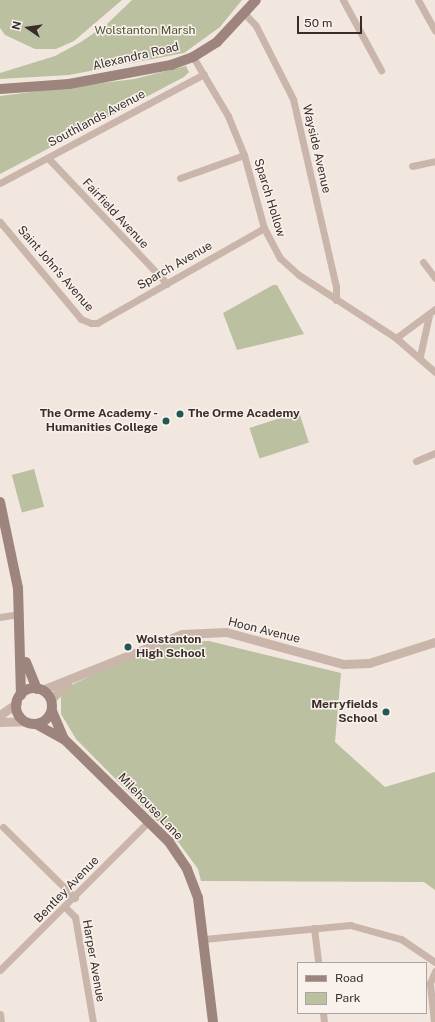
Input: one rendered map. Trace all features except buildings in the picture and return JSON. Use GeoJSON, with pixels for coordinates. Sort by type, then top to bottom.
{"type":"FeatureCollection","features":[{"type":"Feature","properties":{"kind":"main road","name":"Alexandra Road"},"geometry":{"type":"LineString","coordinates":[[0,89],[100,80],[193,57],[217,42],[245,14],[256,0]]}},
{"type":"Feature","properties":{"kind":"main road"},"geometry":{"type":"LineString","coordinates":[[1,508],[14,556],[20,614],[23,653],[18,713],[24,721],[36,724],[46,720],[52,711],[51,699],[40,690],[23,653]]}},
{"type":"Feature","properties":{"kind":"main road"},"geometry":{"type":"LineString","coordinates":[[19,699],[40,690]]}},
{"type":"Feature","properties":{"kind":"main road","name":"Milehouse Lane"},"geometry":{"type":"LineString","coordinates":[[52,711],[65,740]]}},
{"type":"Feature","properties":{"kind":"main road","name":"Milehouse Lane"},"geometry":{"type":"LineString","coordinates":[[36,724],[65,740],[169,842],[187,869],[198,898],[204,939],[212,1022]]}},
{"type":"Feature","properties":{"kind":"street"},"geometry":{"type":"LineString","coordinates":[[343,0],[381,70]]}},
{"type":"Feature","properties":{"kind":"street"},"geometry":{"type":"LineString","coordinates":[[418,0],[435,30]]}},
{"type":"Feature","properties":{"kind":"street","name":"Wayside Avenue"},"geometry":{"type":"LineString","coordinates":[[245,14],[256,26],[293,100],[336,286],[336,300]]}},
{"type":"Feature","properties":{"kind":"street","name":"Sparch Hollow"},"geometry":{"type":"LineString","coordinates":[[193,57],[228,116],[244,155],[264,228],[280,258],[336,300],[396,338],[420,356],[435,372]]}},
{"type":"Feature","properties":{"kind":"street","name":"Southlands Avenue"},"geometry":{"type":"LineString","coordinates":[[0,183],[204,74]]}},
{"type":"Feature","properties":{"kind":"street"},"geometry":{"type":"LineString","coordinates":[[180,178],[244,155]]}},
{"type":"Feature","properties":{"kind":"street","name":"Fairfield Avenue"},"geometry":{"type":"LineString","coordinates":[[48,158],[167,284]]}},
{"type":"Feature","properties":{"kind":"street"},"geometry":{"type":"LineString","coordinates":[[412,166],[435,161]]}},
{"type":"Feature","properties":{"kind":"street","name":"Saint John's Avenue"},"geometry":{"type":"LineString","coordinates":[[0,222],[81,319],[97,323]]}},
{"type":"Feature","properties":{"kind":"street","name":"Sparch Avenue"},"geometry":{"type":"LineString","coordinates":[[97,323],[264,228]]}},
{"type":"Feature","properties":{"kind":"street"},"geometry":{"type":"LineString","coordinates":[[423,262],[435,278]]}},
{"type":"Feature","properties":{"kind":"street"},"geometry":{"type":"LineString","coordinates":[[396,338],[429,315],[435,309]]}},
{"type":"Feature","properties":{"kind":"street"},"geometry":{"type":"LineString","coordinates":[[420,356],[429,315]]}},
{"type":"Feature","properties":{"kind":"street"},"geometry":{"type":"LineString","coordinates":[[416,462],[435,453]]}},
{"type":"Feature","properties":{"kind":"street"},"geometry":{"type":"LineString","coordinates":[[0,617],[20,614]]}},
{"type":"Feature","properties":{"kind":"street","name":"Hoon Avenue"},"geometry":{"type":"LineString","coordinates":[[40,690],[68,683],[155,642],[182,634],[226,632],[342,664],[369,663],[435,642]]}},
{"type":"Feature","properties":{"kind":"street","name":"Hoon Avenue"},"geometry":{"type":"LineString","coordinates":[[51,699],[68,683]]}},
{"type":"Feature","properties":{"kind":"street"},"geometry":{"type":"LineString","coordinates":[[0,715],[19,699]]}},
{"type":"Feature","properties":{"kind":"street"},"geometry":{"type":"LineString","coordinates":[[0,722],[24,721]]}},
{"type":"Feature","properties":{"kind":"street","name":"Bentley Avenue"},"geometry":{"type":"LineString","coordinates":[[0,970],[66,908],[148,822]]}},
{"type":"Feature","properties":{"kind":"street"},"geometry":{"type":"LineString","coordinates":[[3,827],[75,898]]}},
{"type":"Feature","properties":{"kind":"street","name":"Harper Avenue"},"geometry":{"type":"LineString","coordinates":[[66,908],[75,917],[93,1022]]}},
{"type":"Feature","properties":{"kind":"street"},"geometry":{"type":"LineString","coordinates":[[204,939],[350,925],[380,931],[401,939],[435,962]]}},
{"type":"Feature","properties":{"kind":"street"},"geometry":{"type":"LineString","coordinates":[[314,928],[318,962]]}},
{"type":"Feature","properties":{"kind":"street"},"geometry":{"type":"LineString","coordinates":[[434,1022],[430,982],[435,971]]}},
{"type":"Feature","properties":{"kind":"street"},"geometry":{"type":"LineString","coordinates":[[0,1014],[1,1022]]}},
{"type":"Feature","properties":{"kind":"green space"},"geometry":{"type":"Polygon","coordinates":[[[0,0],[122,0],[74,41],[56,49],[35,49],[5,35],[0,28],[0,0]]]}},
{"type":"Feature","properties":{"kind":"green space","name":"Wolstanton Marsh"},"geometry":{"type":"Polygon","coordinates":[[[132,0],[242,0],[220,27],[184,53],[69,75],[0,79],[0,73],[55,56],[81,42],[107,24],[132,0]]]}},
{"type":"Feature","properties":{"kind":"green space","name":"Wolstanton Marsh"},"geometry":{"type":"Polygon","coordinates":[[[186,66],[189,72],[184,77],[0,174],[0,96],[134,79],[186,66]]]}},
{"type":"Feature","properties":{"kind":"green space"},"geometry":{"type":"Polygon","coordinates":[[[273,285],[277,285],[304,334],[237,350],[223,313],[273,285]]]}},
{"type":"Feature","properties":{"kind":"green space"},"geometry":{"type":"Polygon","coordinates":[[[299,412],[309,442],[259,459],[250,428],[299,412]]]}},
{"type":"Feature","properties":{"kind":"green space"},"geometry":{"type":"Polygon","coordinates":[[[34,469],[44,507],[22,513],[12,475],[34,469]]]}},
{"type":"Feature","properties":{"kind":"green space"},"geometry":{"type":"Polygon","coordinates":[[[209,641],[341,673],[335,742],[385,787],[435,772],[435,890],[424,882],[201,881],[198,869],[179,843],[76,739],[61,714],[61,697],[69,686],[148,649],[179,642],[209,641]]]}},
{"type":"Feature","properties":{"kind":"place","name":"The Orme Academy"},"geometry":{"type":"Point","coordinates":[180,414]}},
{"type":"Feature","properties":{"kind":"place","name":"The Orme Academy - Humanities College"},"geometry":{"type":"Point","coordinates":[166,421]}},
{"type":"Feature","properties":{"kind":"place","name":"Wolstanton High School"},"geometry":{"type":"Point","coordinates":[128,647]}},
{"type":"Feature","properties":{"kind":"place","name":"Merryfields School"},"geometry":{"type":"Point","coordinates":[386,712]}}]}
